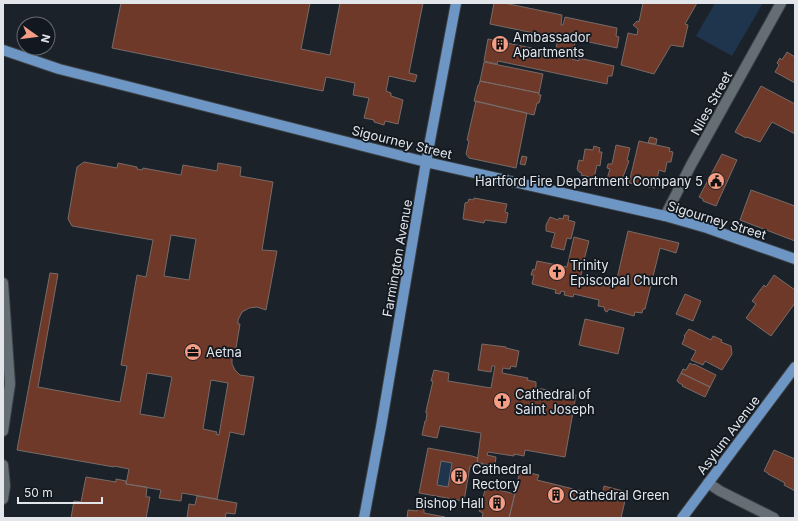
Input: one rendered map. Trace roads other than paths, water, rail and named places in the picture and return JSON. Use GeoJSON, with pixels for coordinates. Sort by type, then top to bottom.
{"type":"FeatureCollection","features":[{"type":"Feature","properties":{"kind":"main road","name":"Farmington Avenue"},"geometry":{"type":"LineString","coordinates":[[364,518],[426,162],[456,3]]}},
{"type":"Feature","properties":{"kind":"main road","name":"Sigourney Street"},"geometry":{"type":"LineString","coordinates":[[3,50],[59,68],[426,162],[665,216],[707,228],[795,259]]}},
{"type":"Feature","properties":{"kind":"main road","name":"Asylum Avenue"},"geometry":{"type":"LineString","coordinates":[[682,518],[795,367]]}},
{"type":"Feature","properties":{"kind":"street","name":"Niles Street"},"geometry":{"type":"LineString","coordinates":[[665,216],[691,165],[781,3]]}},
{"type":"Feature","properties":{"kind":"street"},"geometry":{"type":"LineString","coordinates":[[3,283],[10,380],[9,398],[3,431]]}},
{"type":"Feature","properties":{"kind":"street"},"geometry":{"type":"LineString","coordinates":[[3,465],[5,486],[3,499]]}},
{"type":"Feature","properties":{"kind":"street"},"geometry":{"type":"LineString","coordinates":[[708,483],[720,491],[774,518]]}},
{"type":"Feature","properties":{"kind":"place","name":"Ambassador Apartments"},"geometry":{"type":"Point","coordinates":[500,44]}},
{"type":"Feature","properties":{"kind":"place","name":"Hartford Fire Department Company 5"},"geometry":{"type":"Point","coordinates":[716,181]}},
{"type":"Feature","properties":{"kind":"place","name":"Trinity Episcopal Church"},"geometry":{"type":"Point","coordinates":[557,272]}},
{"type":"Feature","properties":{"kind":"place","name":"Aetna"},"geometry":{"type":"Point","coordinates":[193,352]}},
{"type":"Feature","properties":{"kind":"place","name":"Cathedral of Saint Joseph"},"geometry":{"type":"Point","coordinates":[502,401]}},
{"type":"Feature","properties":{"kind":"place","name":"Cathedral Rectory"},"geometry":{"type":"Point","coordinates":[459,476]}},
{"type":"Feature","properties":{"kind":"place","name":"Cathedral Green"},"geometry":{"type":"Point","coordinates":[556,495]}},
{"type":"Feature","properties":{"kind":"place","name":"Bishop Hall"},"geometry":{"type":"Point","coordinates":[497,503]}}]}
